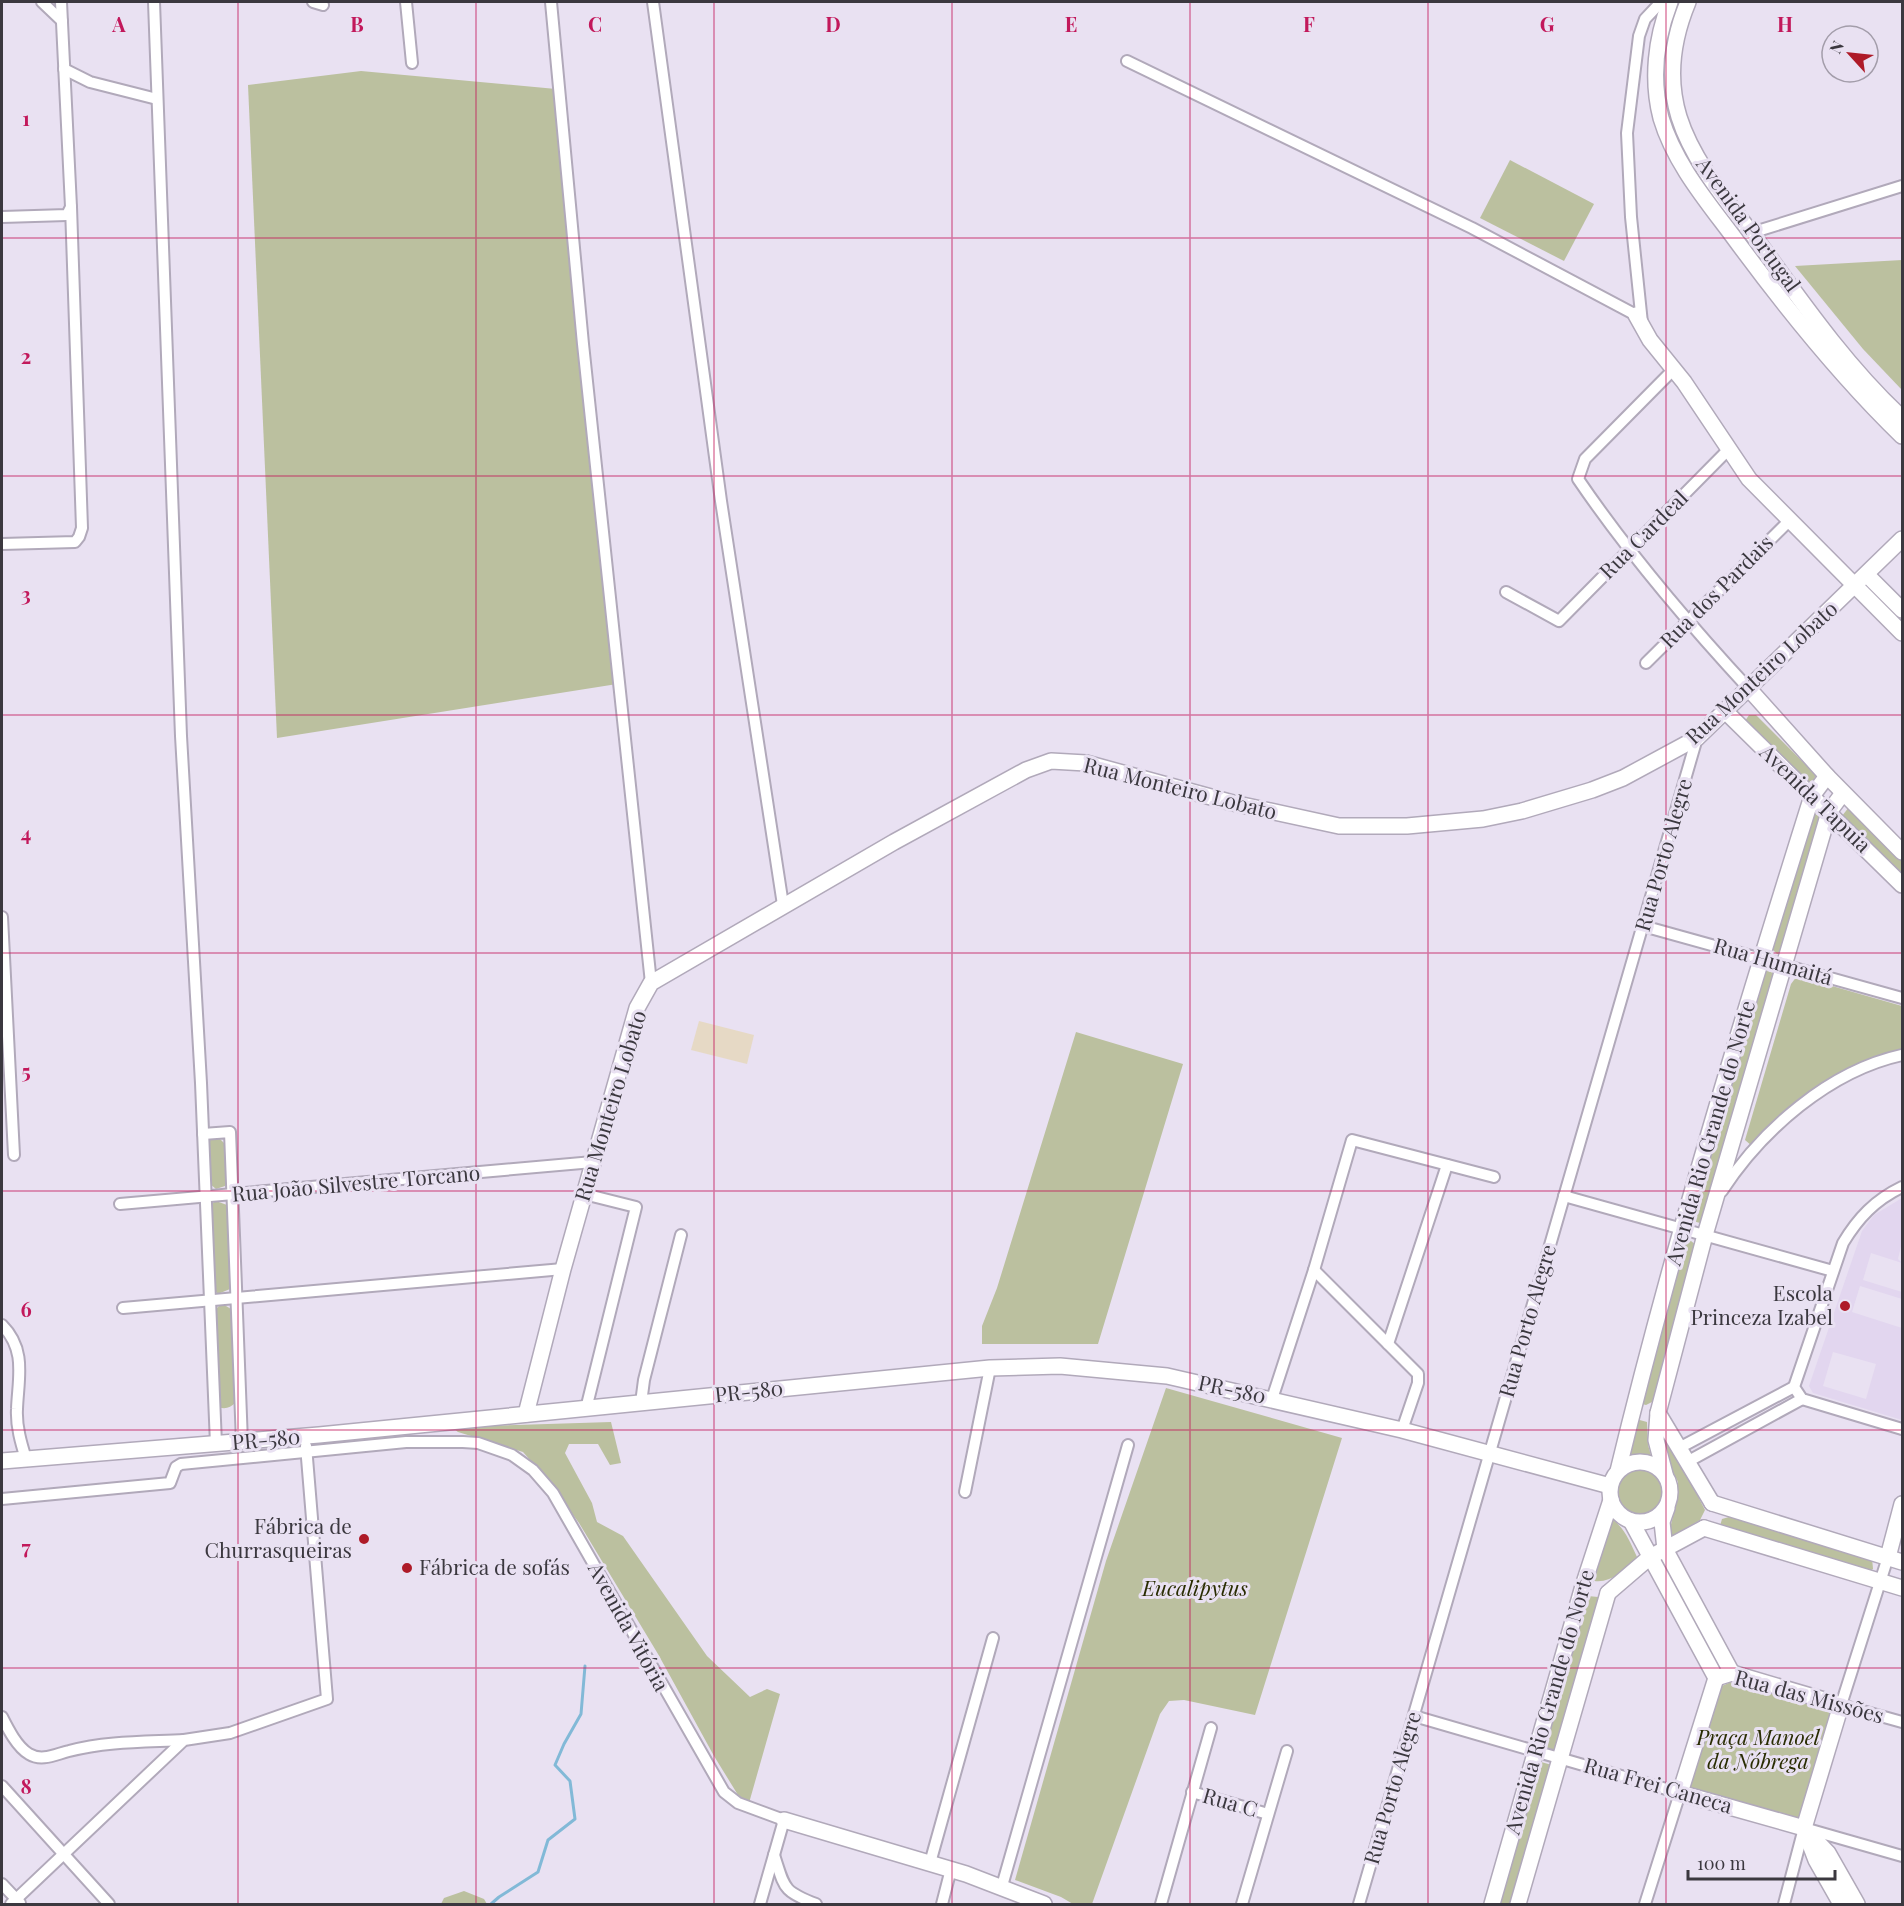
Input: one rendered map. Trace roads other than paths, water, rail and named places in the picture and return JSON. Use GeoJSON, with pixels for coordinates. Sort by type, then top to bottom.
{"type":"FeatureCollection","features":[{"type":"Feature","properties":{"kind":"main road"},"geometry":{"type":"LineString","coordinates":[[1670,2],[1657,51],[1657,92],[1666,131],[1679,159],[1697,189],[1822,351],[1867,402],[1902,436]]}},
{"type":"Feature","properties":{"kind":"main road","name":"Avenida Portugal"},"geometry":{"type":"LineString","coordinates":[[1688,2],[1677,37],[1672,70],[1679,117],[1708,172],[1751,232],[1859,373],[1902,418]]}},
{"type":"Feature","properties":{"kind":"main road"},"geometry":{"type":"LineString","coordinates":[[1639,319],[1650,340],[1674,369],[1749,479],[1789,521],[1902,610]]}},
{"type":"Feature","properties":{"kind":"main road","name":"Rua Monteiro Lobato"},"geometry":{"type":"LineString","coordinates":[[526,1414],[563,1269],[637,1008],[651,983],[783,905],[1026,770],[1051,761],[1086,763],[1233,803],[1339,826],[1407,826],[1483,819],[1570,798],[1623,778],[1697,738],[1750,690],[1902,539]]}},
{"type":"Feature","properties":{"kind":"main road"},"geometry":{"type":"LineString","coordinates":[[1862,580],[1902,633]]}},
{"type":"Feature","properties":{"kind":"main road","name":"Avenida Tapuia"},"geometry":{"type":"LineString","coordinates":[[1750,690],[1827,776],[1902,852]]}},
{"type":"Feature","properties":{"kind":"main road","name":"Avenida Tapuia"},"geometry":{"type":"LineString","coordinates":[[1726,712],[1902,885]]}},
{"type":"Feature","properties":{"kind":"main road","name":"Avenida Rio Grande do Norte"},"geometry":{"type":"LineString","coordinates":[[1618,1472],[1633,1408],[1761,958],[1812,796],[1827,776]]}},
{"type":"Feature","properties":{"kind":"main road"},"geometry":{"type":"LineString","coordinates":[[1829,812],[1843,793]]}},
{"type":"Feature","properties":{"kind":"main road","name":"Avenida Rio Grande do Norte"},"geometry":{"type":"LineString","coordinates":[[1665,1474],[1656,1440],[1658,1413],[1705,1235],[1829,812]]}},
{"type":"Feature","properties":{"kind":"main road","name":"PR-580"},"geometry":{"type":"LineString","coordinates":[[2,1461],[242,1442],[990,1368],[1060,1366],[1115,1369],[1167,1376],[1272,1399],[1402,1430],[1610,1493]]}},
{"type":"Feature","properties":{"kind":"main road"},"geometry":{"type":"LineString","coordinates":[[1633,1408],[1658,1413],[1712,1503],[1895,1560],[1902,1504]]}},
{"type":"Feature","properties":{"kind":"main road"},"geometry":{"type":"LineString","coordinates":[[1668,1504],[1656,1518],[1640,1522],[1631,1521],[1622,1516],[1610,1493],[1618,1472],[1633,1462],[1642,1461],[1650,1463],[1665,1474],[1670,1489],[1668,1504],[1662,1522],[1665,1550],[1732,1673]]}},
{"type":"Feature","properties":{"kind":"main road","name":"Avenida Rio Grande do Norte"},"geometry":{"type":"LineString","coordinates":[[1491,1905],[1610,1493]]}},
{"type":"Feature","properties":{"kind":"main road"},"geometry":{"type":"LineString","coordinates":[[1583,1586],[1608,1593],[1650,1557],[1704,1528],[1712,1503]]}},
{"type":"Feature","properties":{"kind":"main road"},"geometry":{"type":"LineString","coordinates":[[1631,1521],[1716,1678],[1680,1793]]}},
{"type":"Feature","properties":{"kind":"main road"},"geometry":{"type":"LineString","coordinates":[[1704,1528],[1902,1588]]}},
{"type":"Feature","properties":{"kind":"main road","name":"Avenida Rio Grande do Norte"},"geometry":{"type":"LineString","coordinates":[[1518,1905],[1608,1593]]}},
{"type":"Feature","properties":{"kind":"main road","name":"Rua das Missões"},"geometry":{"type":"LineString","coordinates":[[1716,1678],[1732,1673],[1842,1705]]}},
{"type":"Feature","properties":{"kind":"main road"},"geometry":{"type":"LineString","coordinates":[[1841,1905],[1816,1860],[1804,1828],[1842,1705]]}},
{"type":"Feature","properties":{"kind":"main road","name":"Rua Frei Caneca"},"geometry":{"type":"LineString","coordinates":[[1680,1793],[1804,1828]]}},
{"type":"Feature","properties":{"kind":"main road","name":"Avenida Vitória"},"geometry":{"type":"LineString","coordinates":[[784,1820],[951,1869],[1002,1886],[1044,1905]]}},
{"type":"Feature","properties":{"kind":"main road"},"geometry":{"type":"LineString","coordinates":[[1804,1828],[1828,1853],[1857,1905]]}},
{"type":"Feature","properties":{"kind":"street"},"geometry":{"type":"LineString","coordinates":[[42,2],[62,21]]}},
{"type":"Feature","properties":{"kind":"street"},"geometry":{"type":"LineString","coordinates":[[2,544],[75,542],[80,537],[82,528],[71,207],[61,2]]}},
{"type":"Feature","properties":{"kind":"street"},"geometry":{"type":"LineString","coordinates":[[154,2],[181,736],[203,1134],[216,1444]]}},
{"type":"Feature","properties":{"kind":"street"},"geometry":{"type":"LineString","coordinates":[[406,2],[412,63]]}},
{"type":"Feature","properties":{"kind":"street"},"geometry":{"type":"LineString","coordinates":[[550,2],[581,333],[651,983]]}},
{"type":"Feature","properties":{"kind":"street"},"geometry":{"type":"LineString","coordinates":[[653,2],[721,501],[783,905]]}},
{"type":"Feature","properties":{"kind":"street"},"geometry":{"type":"LineString","coordinates":[[1639,319],[1627,134],[1639,36],[1645,20],[1661,2]]}},
{"type":"Feature","properties":{"kind":"street"},"geometry":{"type":"LineString","coordinates":[[1127,61],[1472,228],[1639,319]]}},
{"type":"Feature","properties":{"kind":"street"},"geometry":{"type":"LineString","coordinates":[[64,69],[90,82],[157,99]]}},
{"type":"Feature","properties":{"kind":"street"},"geometry":{"type":"LineString","coordinates":[[1751,232],[1902,186]]}},
{"type":"Feature","properties":{"kind":"street"},"geometry":{"type":"LineString","coordinates":[[2,217],[67,215],[71,207]]}},
{"type":"Feature","properties":{"kind":"street"},"geometry":{"type":"LineString","coordinates":[[1674,369],[1585,459],[1579,470],[1578,479],[1629,550],[1688,622],[1750,690]]}},
{"type":"Feature","properties":{"kind":"street","name":"Rua Cardeal"},"geometry":{"type":"LineString","coordinates":[[1506,592],[1559,621],[1728,450]]}},
{"type":"Feature","properties":{"kind":"street","name":"Rua dos Pardais"},"geometry":{"type":"LineString","coordinates":[[1646,663],[1789,521]]}},
{"type":"Feature","properties":{"kind":"street","name":"Rua Porto Alegre"},"geometry":{"type":"LineString","coordinates":[[1359,1905],[1697,738]]}},
{"type":"Feature","properties":{"kind":"street"},"geometry":{"type":"LineString","coordinates":[[2,917],[14,1155]]}},
{"type":"Feature","properties":{"kind":"street","name":"Rua Humaitá"},"geometry":{"type":"LineString","coordinates":[[1643,926],[1902,998]]}},
{"type":"Feature","properties":{"kind":"street"},"geometry":{"type":"LineString","coordinates":[[1715,1202],[1751,1152],[1791,1114],[1847,1075],[1902,1055]]}},
{"type":"Feature","properties":{"kind":"street"},"geometry":{"type":"LineString","coordinates":[[203,1134],[230,1132],[242,1442]]}},
{"type":"Feature","properties":{"kind":"street"},"geometry":{"type":"LineString","coordinates":[[1272,1399],[1314,1270],[1352,1140],[1494,1177]]}},
{"type":"Feature","properties":{"kind":"street","name":"Rua João Silvestre Torcano"},"geometry":{"type":"LineString","coordinates":[[120,1204],[593,1162]]}},
{"type":"Feature","properties":{"kind":"street"},"geometry":{"type":"LineString","coordinates":[[1388,1344],[1447,1165]]}},
{"type":"Feature","properties":{"kind":"street"},"geometry":{"type":"LineString","coordinates":[[1683,1455],[1794,1387],[1843,1243],[1855,1223],[1881,1198],[1902,1187]]}},
{"type":"Feature","properties":{"kind":"street"},"geometry":{"type":"LineString","coordinates":[[584,1194],[636,1207],[586,1409]]}},
{"type":"Feature","properties":{"kind":"street"},"geometry":{"type":"LineString","coordinates":[[1564,1196],[1833,1271]]}},
{"type":"Feature","properties":{"kind":"street"},"geometry":{"type":"LineString","coordinates":[[641,1404],[644,1380],[681,1235]]}},
{"type":"Feature","properties":{"kind":"street"},"geometry":{"type":"LineString","coordinates":[[123,1308],[563,1269]]}},
{"type":"Feature","properties":{"kind":"street"},"geometry":{"type":"LineString","coordinates":[[1314,1270],[1418,1374],[1418,1383],[1402,1430]]}},
{"type":"Feature","properties":{"kind":"street"},"geometry":{"type":"LineString","coordinates":[[2,1325],[20,1360],[22,1374],[17,1426],[26,1459]]}},
{"type":"Feature","properties":{"kind":"street"},"geometry":{"type":"LineString","coordinates":[[966,1492],[990,1368]]}},
{"type":"Feature","properties":{"kind":"street"},"geometry":{"type":"LineString","coordinates":[[1794,1387],[1802,1399],[1902,1429]]}},
{"type":"Feature","properties":{"kind":"street"},"geometry":{"type":"LineString","coordinates":[[1683,1455],[1802,1399]]}},
{"type":"Feature","properties":{"kind":"street"},"geometry":{"type":"LineString","coordinates":[[2,1717],[28,1754],[46,1758],[82,1748],[114,1743],[184,1740],[230,1733],[327,1699],[305,1436]]}},
{"type":"Feature","properties":{"kind":"street","name":"Avenida Vitória"},"geometry":{"type":"LineString","coordinates":[[2,1499],[170,1484],[176,1467],[181,1464],[445,1441],[478,1443],[521,1460],[542,1480],[558,1502],[711,1774],[724,1792],[738,1803],[784,1820]]}},
{"type":"Feature","properties":{"kind":"street"},"geometry":{"type":"LineString","coordinates":[[1002,1886],[1128,1445]]}},
{"type":"Feature","properties":{"kind":"street"},"geometry":{"type":"LineString","coordinates":[[1842,1705],[1880,1582],[1895,1560]]}},
{"type":"Feature","properties":{"kind":"street"},"geometry":{"type":"LineString","coordinates":[[930,1863],[993,1638]]}},
{"type":"Feature","properties":{"kind":"street","name":"Rua das Missões"},"geometry":{"type":"LineString","coordinates":[[1842,1705],[1902,1722]]}},
{"type":"Feature","properties":{"kind":"street","name":"Rua Frei Caneca"},"geometry":{"type":"LineString","coordinates":[[1414,1716],[1680,1793]]}},
{"type":"Feature","properties":{"kind":"street"},"geometry":{"type":"LineString","coordinates":[[1161,1905],[1211,1728]]}},
{"type":"Feature","properties":{"kind":"street"},"geometry":{"type":"LineString","coordinates":[[2,1884],[16,1903],[184,1740]]}},
{"type":"Feature","properties":{"kind":"street"},"geometry":{"type":"LineString","coordinates":[[1242,1905],[1287,1751]]}},
{"type":"Feature","properties":{"kind":"street"},"geometry":{"type":"LineString","coordinates":[[2,1786],[110,1905]]}},
{"type":"Feature","properties":{"kind":"street","name":"Rua C"},"geometry":{"type":"LineString","coordinates":[[1192,1792],[1268,1814]]}},
{"type":"Feature","properties":{"kind":"street"},"geometry":{"type":"LineString","coordinates":[[1645,1905],[1680,1793]]}},
{"type":"Feature","properties":{"kind":"street"},"geometry":{"type":"LineString","coordinates":[[760,1905],[784,1820]]}},
{"type":"Feature","properties":{"kind":"street"},"geometry":{"type":"LineString","coordinates":[[1785,1905],[1804,1828]]}},
{"type":"Feature","properties":{"kind":"street","name":"Rua Frei Caneca"},"geometry":{"type":"LineString","coordinates":[[1804,1828],[1902,1857]]}},
{"type":"Feature","properties":{"kind":"street"},"geometry":{"type":"LineString","coordinates":[[774,1855],[783,1884],[791,1894],[816,1905]]}},
{"type":"Feature","properties":{"kind":"street"},"geometry":{"type":"LineString","coordinates":[[942,1905],[951,1869]]}},
{"type":"Feature","properties":{"kind":"waterway"},"geometry":{"type":"LineString","coordinates":[[491,1904],[538,1872],[548,1840],[575,1819],[570,1781],[555,1765],[581,1714],[585,1666]]}},
{"type":"Feature","properties":{"kind":"place","name":"Escola Princeza Izabel"},"geometry":{"type":"Point","coordinates":[1845,1306]}},
{"type":"Feature","properties":{"kind":"place","name":"Fábrica de Churrasqueiras"},"geometry":{"type":"Point","coordinates":[364,1539]}},
{"type":"Feature","properties":{"kind":"place","name":"Fábrica de sofás"},"geometry":{"type":"Point","coordinates":[407,1568]}},
{"type":"Feature","properties":{"kind":"park label","name":"Eucalipytus"},"geometry":{"type":"Point","coordinates":[1195,1589]}},
{"type":"Feature","properties":{"kind":"park label","name":"Praça Manoel da Nóbrega"},"geometry":{"type":"Point","coordinates":[1758,1750]}}]}
